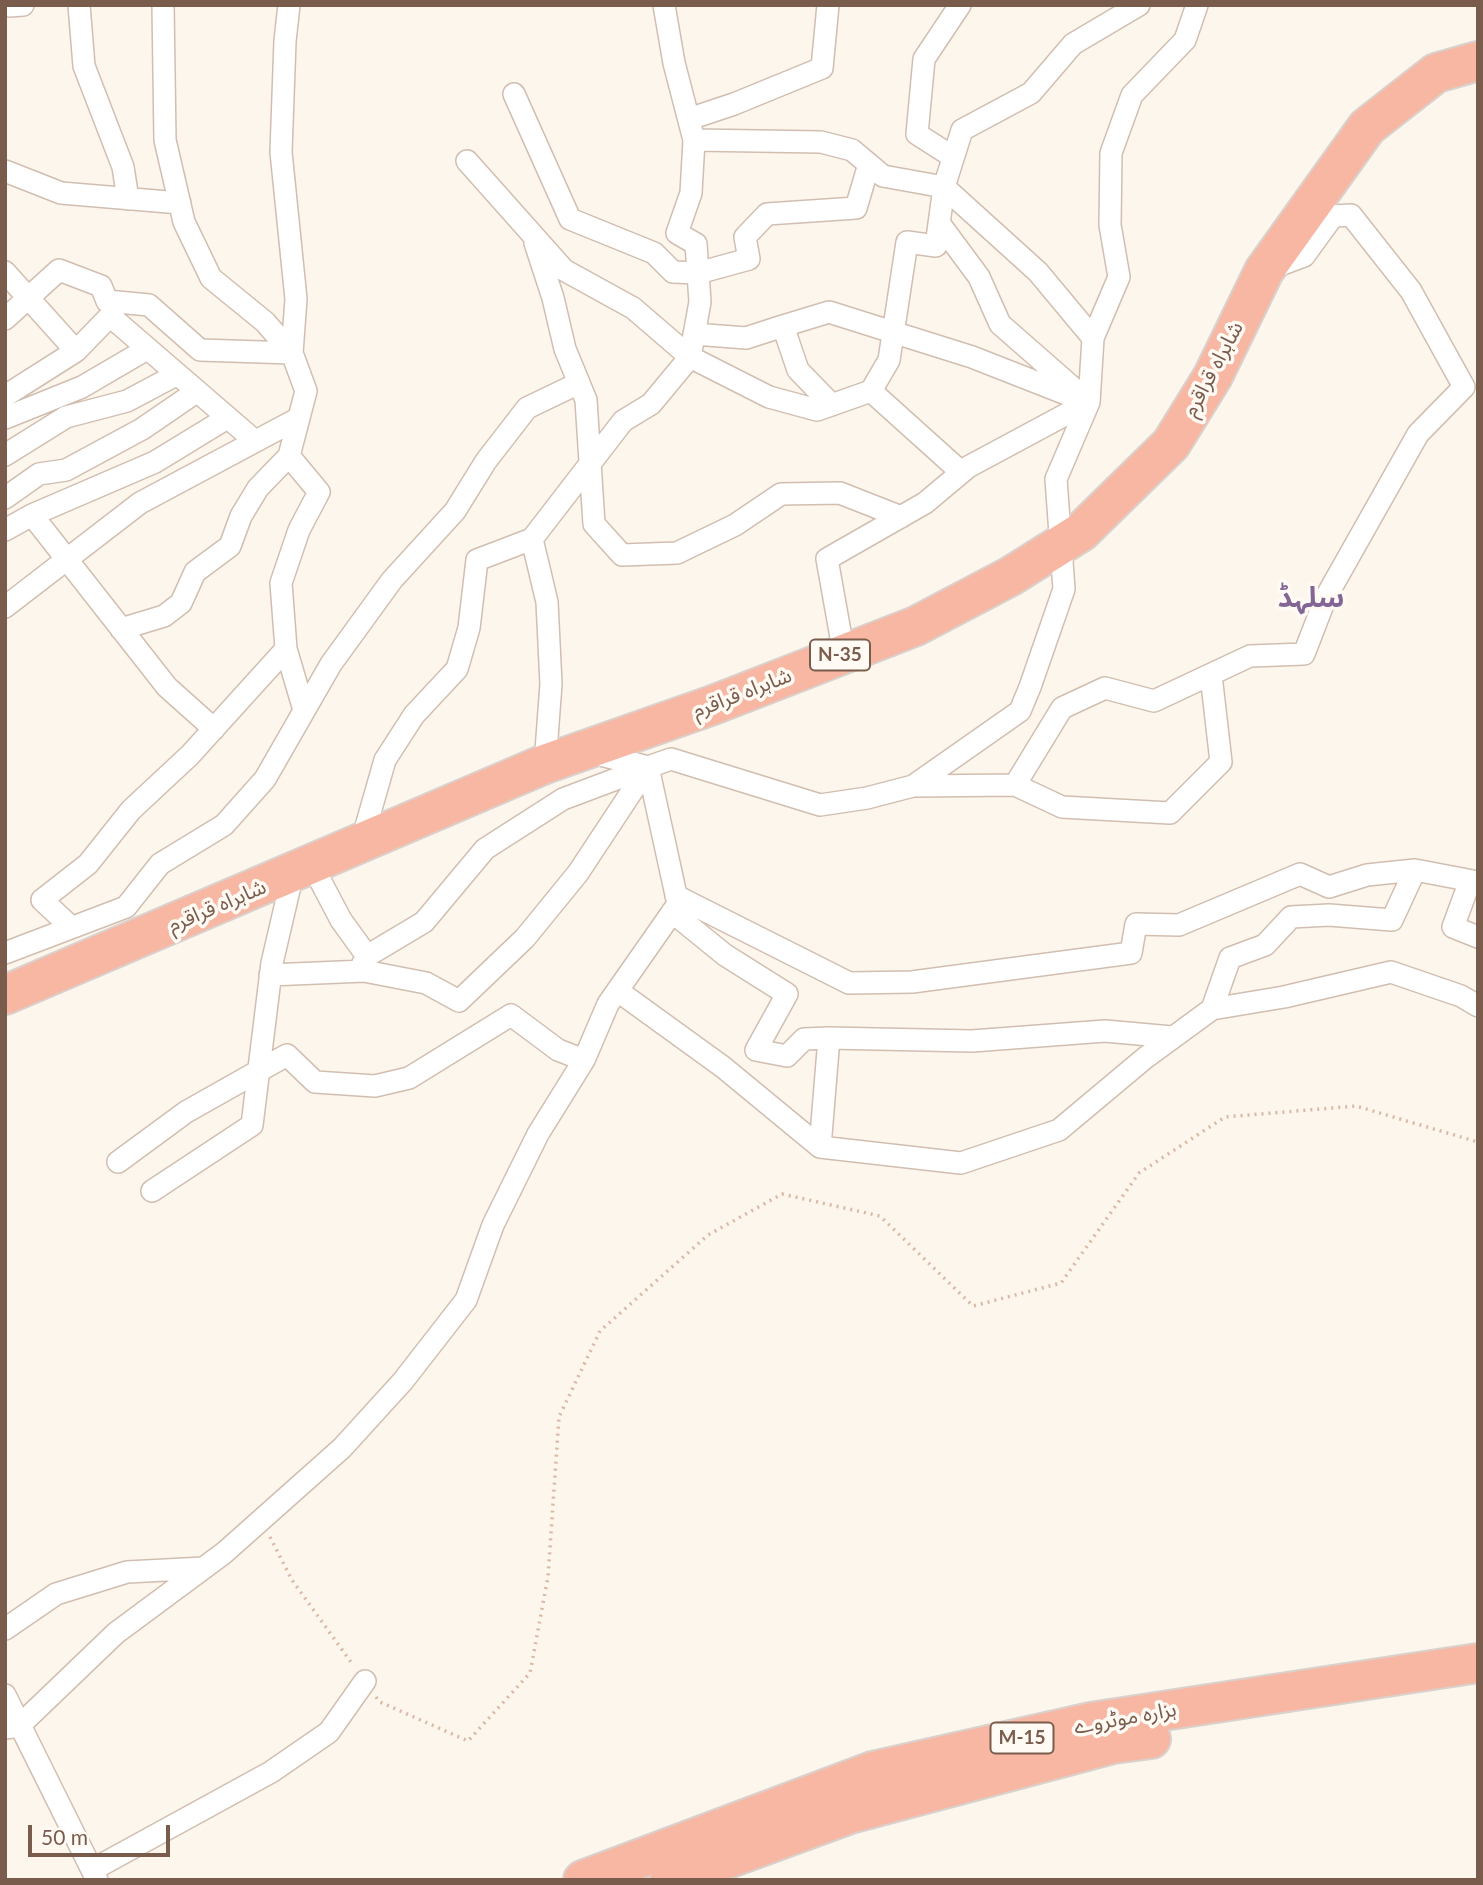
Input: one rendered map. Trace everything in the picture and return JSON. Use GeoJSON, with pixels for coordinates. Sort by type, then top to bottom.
{"type":"FeatureCollection","features":[{"type":"Feature","properties":{"kind":"highway","name":"شاہراہ قراقرم"},"geometry":{"type":"LineString","coordinates":[[5,995],[545,764],[916,626],[1011,576],[1081,532],[1171,444],[1213,376],[1264,271],[1367,127],[1436,73],[1478,61]]}},
{"type":"Feature","properties":{"kind":"highway","name":"ہزارہ موٹروے"},"geometry":{"type":"LineString","coordinates":[[583,1880],[873,1772],[1091,1722],[1478,1663]]}},
{"type":"Feature","properties":{"kind":"highway","name":"ہزارہ موٹروے"},"geometry":{"type":"LineString","coordinates":[[670,1880],[850,1814],[1114,1744],[1478,1687]]}},
{"type":"Feature","properties":{"kind":"street"},"geometry":{"type":"LineString","coordinates":[[9,6],[23,5]]}},
{"type":"Feature","properties":{"kind":"street"},"geometry":{"type":"LineString","coordinates":[[79,5],[84,66],[123,167],[128,199]]}},
{"type":"Feature","properties":{"kind":"street"},"geometry":{"type":"LineString","coordinates":[[121,629],[163,617],[181,603],[195,572],[230,546],[241,516],[258,488],[289,456],[306,391],[292,354],[264,322],[211,278],[184,222],[164,140],[163,5]]}},
{"type":"Feature","properties":{"kind":"street"},"geometry":{"type":"LineString","coordinates":[[289,5],[281,152],[296,299],[292,354]]}},
{"type":"Feature","properties":{"kind":"street"},"geometry":{"type":"LineString","coordinates":[[361,844],[385,760],[414,715],[457,669],[469,628],[477,560],[532,538],[622,421],[651,404],[690,358],[700,302],[696,244],[677,233],[691,192],[694,140],[664,5]]}},
{"type":"Feature","properties":{"kind":"street"},"geometry":{"type":"LineString","coordinates":[[689,119],[734,104],[822,68],[828,5]]}},
{"type":"Feature","properties":{"kind":"street"},"geometry":{"type":"LineString","coordinates":[[953,157],[917,134],[924,59],[960,5]]}},
{"type":"Feature","properties":{"kind":"street"},"geometry":{"type":"LineString","coordinates":[[467,161],[564,270],[633,308],[690,358],[769,397],[817,410],[871,391],[889,360],[907,242],[936,246],[944,187],[962,130],[1031,93],[1073,44],[1139,5]]}},
{"type":"Feature","properties":{"kind":"street"},"geometry":{"type":"LineString","coordinates":[[913,786],[1020,711],[1064,589],[1056,479],[1089,402],[1093,338],[1119,277],[1110,225],[1111,153],[1132,94],[1185,40],[1197,5]]}},
{"type":"Feature","properties":{"kind":"street"},"geometry":{"type":"LineString","coordinates":[[514,94],[570,219],[654,253],[673,272],[698,273],[749,259],[745,237],[767,214],[856,208],[869,164]]}},
{"type":"Feature","properties":{"kind":"street"},"geometry":{"type":"LineString","coordinates":[[694,140],[821,142],[852,150],[883,176],[944,187],[1038,272],[1093,338]]}},
{"type":"Feature","properties":{"kind":"street"},"geometry":{"type":"LineString","coordinates":[[5,171],[61,192],[180,203]]}},
{"type":"Feature","properties":{"kind":"street"},"geometry":{"type":"LineString","coordinates":[[1015,785],[1062,708],[1105,688],[1154,701],[1250,656],[1304,654],[1326,597],[1418,434],[1464,387],[1411,291],[1351,215],[1333,216],[1304,256],[1264,271]]}},
{"type":"Feature","properties":{"kind":"street"},"geometry":{"type":"LineString","coordinates":[[939,223],[979,277],[1000,324],[1089,402]]}},
{"type":"Feature","properties":{"kind":"street"},"geometry":{"type":"LineString","coordinates":[[531,233],[553,298],[565,349],[586,400],[594,524],[622,555],[677,553],[735,526],[781,494],[840,493],[901,517]]}},
{"type":"Feature","properties":{"kind":"street"},"geometry":{"type":"LineString","coordinates":[[5,319],[59,270],[101,286],[107,301],[149,305],[200,350],[292,354]]}},
{"type":"Feature","properties":{"kind":"street"},"geometry":{"type":"LineString","coordinates":[[5,272],[76,351]]}},
{"type":"Feature","properties":{"kind":"street"},"geometry":{"type":"LineString","coordinates":[[694,334],[746,338],[829,312],[972,357],[1089,402]]}},
{"type":"Feature","properties":{"kind":"street"},"geometry":{"type":"LineString","coordinates":[[5,396],[76,351],[110,316],[255,440]]}},
{"type":"Feature","properties":{"kind":"street"},"geometry":{"type":"LineString","coordinates":[[783,326],[797,370],[832,405]]}},
{"type":"Feature","properties":{"kind":"street"},"geometry":{"type":"LineString","coordinates":[[5,418],[82,387],[147,349]]}},
{"type":"Feature","properties":{"kind":"street"},"geometry":{"type":"LineString","coordinates":[[5,455],[66,417],[127,401],[176,375]]}},
{"type":"Feature","properties":{"kind":"street"},"geometry":{"type":"LineString","coordinates":[[5,953],[126,906],[160,864],[224,825],[265,779],[331,664],[391,580],[455,511],[486,461],[527,408],[579,383]]}},
{"type":"Feature","properties":{"kind":"street"},"geometry":{"type":"LineString","coordinates":[[871,391],[961,471]]}},
{"type":"Feature","properties":{"kind":"street"},"geometry":{"type":"LineString","coordinates":[[5,498],[39,474],[66,470],[142,429],[196,392]]}},
{"type":"Feature","properties":{"kind":"street"},"geometry":{"type":"LineString","coordinates":[[844,654],[827,559],[925,503],[961,471],[1089,402]]}},
{"type":"Feature","properties":{"kind":"street"},"geometry":{"type":"LineString","coordinates":[[5,530],[32,515],[155,462],[227,418]]}},
{"type":"Feature","properties":{"kind":"street"},"geometry":{"type":"LineString","coordinates":[[5,607],[140,503],[299,418]]}},
{"type":"Feature","properties":{"kind":"street"},"geometry":{"type":"LineString","coordinates":[[289,456],[319,492],[299,530],[281,583],[286,649],[304,709]]}},
{"type":"Feature","properties":{"kind":"street"},"geometry":{"type":"LineString","coordinates":[[32,515],[167,687],[214,729]]}},
{"type":"Feature","properties":{"kind":"street"},"geometry":{"type":"LineString","coordinates":[[532,538],[547,602],[551,684],[545,764]]}},
{"type":"Feature","properties":{"kind":"street"},"geometry":{"type":"LineString","coordinates":[[71,927],[42,900],[88,864],[131,810],[214,729],[286,649]]}},
{"type":"Feature","properties":{"kind":"street"},"geometry":{"type":"LineString","coordinates":[[363,963],[424,922],[485,849],[563,799],[671,759],[820,805],[867,799],[913,786],[1015,785],[1062,807],[1170,813],[1221,762],[1211,675]]}},
{"type":"Feature","properties":{"kind":"street"},"geometry":{"type":"LineString","coordinates":[[584,751],[648,766]]}},
{"type":"Feature","properties":{"kind":"street"},"geometry":{"type":"LineString","coordinates":[[648,766],[674,904],[735,962],[787,994],[756,1050],[787,1056],[804,1039],[829,1038],[972,1041],[1105,1031],[1172,1037]]}},
{"type":"Feature","properties":{"kind":"street"},"geometry":{"type":"LineString","coordinates":[[270,975],[363,963],[426,983],[459,1001],[525,937],[578,873],[648,766]]}},
{"type":"Feature","properties":{"kind":"street"},"geometry":{"type":"LineString","coordinates":[[303,869],[341,920],[363,963]]}},
{"type":"Feature","properties":{"kind":"street"},"geometry":{"type":"LineString","coordinates":[[152,1191],[252,1125],[270,975],[303,869]]}},
{"type":"Feature","properties":{"kind":"street"},"geometry":{"type":"LineString","coordinates":[[674,904],[849,983],[912,982],[1131,954],[1136,924],[1178,925],[1300,874],[1329,887],[1367,875],[1415,870],[1474,882],[1454,927],[1478,937]]}},
{"type":"Feature","properties":{"kind":"street"},"geometry":{"type":"LineString","coordinates":[[1212,1009],[1230,958],[1265,945],[1291,917],[1329,915],[1392,920],[1415,870]]}},
{"type":"Feature","properties":{"kind":"street"},"geometry":{"type":"LineString","coordinates":[[12,1727],[117,1633],[204,1568],[261,1520],[342,1448],[404,1381],[466,1300],[494,1225],[538,1134],[584,1060],[608,1004],[674,904]]}},
{"type":"Feature","properties":{"kind":"street"},"geometry":{"type":"LineString","coordinates":[[618,991],[723,1067],[820,1147],[961,1163],[1059,1130],[1172,1037],[1212,1009],[1284,997],[1391,972],[1461,996],[1478,1006]]}},
{"type":"Feature","properties":{"kind":"street"},"geometry":{"type":"LineString","coordinates":[[118,1162],[186,1112],[287,1055],[315,1082],[375,1086],[409,1078],[511,1015],[558,1050],[584,1060]]}},
{"type":"Feature","properties":{"kind":"street"},"geometry":{"type":"LineString","coordinates":[[820,1147],[829,1038]]}},
{"type":"Feature","properties":{"kind":"street"},"geometry":{"type":"LineString","coordinates":[[5,1629],[56,1594],[127,1573],[204,1568]]}},
{"type":"Feature","properties":{"kind":"street"},"geometry":{"type":"LineString","coordinates":[[5,1695],[12,1727],[94,1875],[271,1772],[329,1732],[365,1681]]}},
{"type":"Feature","properties":{"kind":"path"},"geometry":{"type":"LineString","coordinates":[[261,1520],[292,1580],[380,1702],[468,1741],[530,1673],[548,1577],[559,1417],[600,1331],[708,1236],[782,1194],[880,1216],[973,1306],[1061,1283],[1139,1173],[1225,1117],[1356,1106],[1478,1142]]}},
{"type":"Feature","properties":{"kind":"district","name":"سلہڈ"},"geometry":{"type":"Point","coordinates":[1311,598]}}]}
